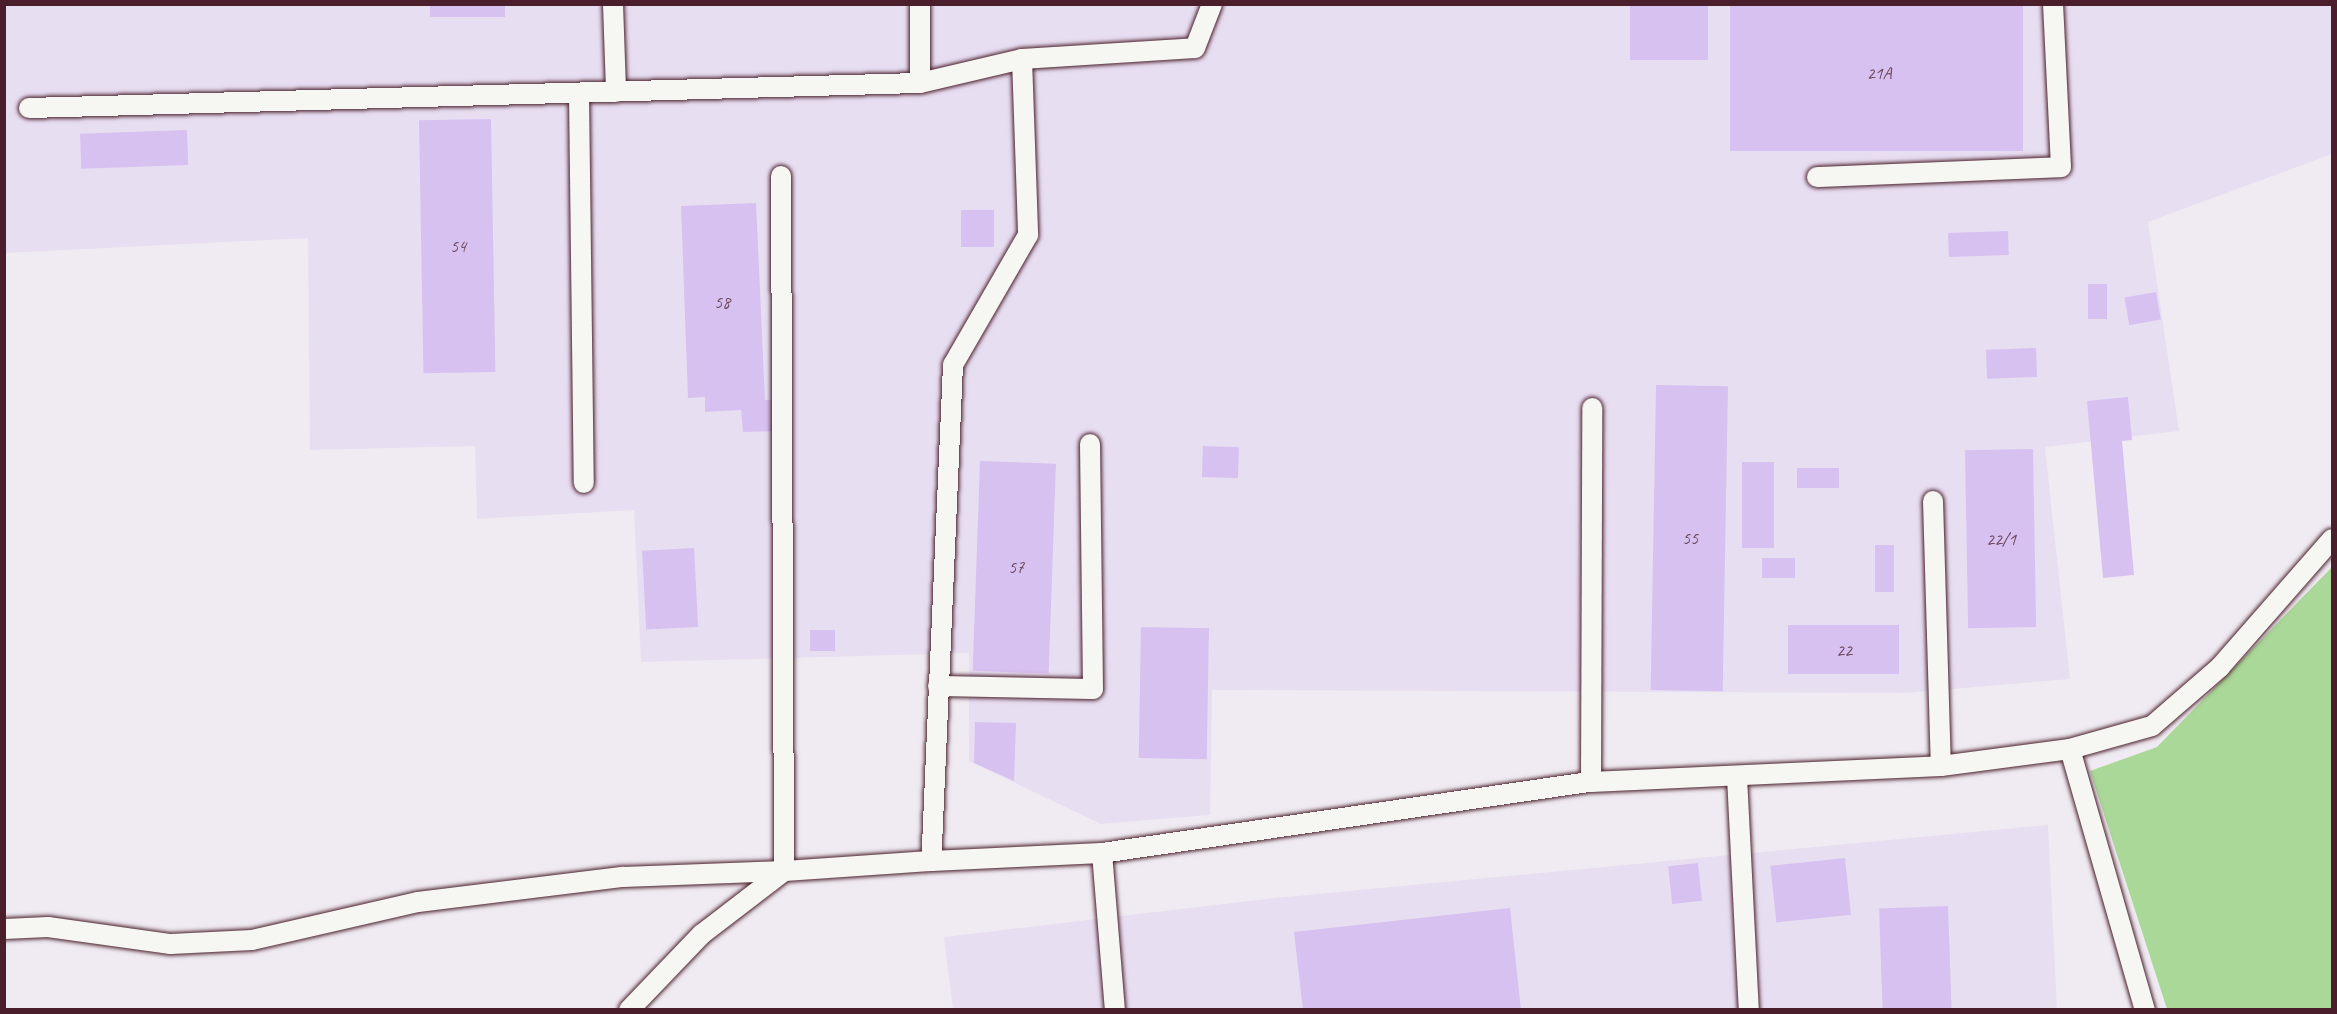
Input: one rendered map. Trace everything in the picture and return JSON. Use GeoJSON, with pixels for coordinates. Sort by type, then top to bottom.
{"type":"FeatureCollection","features":[{"type":"Feature","properties":{"kind":"lane"},"geometry":{"type":"LineString","coordinates":[[613,4],[616,92]]}},
{"type":"Feature","properties":{"kind":"lane"},"geometry":{"type":"LineString","coordinates":[[920,4],[920,83]]}},
{"type":"Feature","properties":{"kind":"lane"},"geometry":{"type":"LineString","coordinates":[[29,108],[920,83],[1022,58],[1195,48],[1212,4]]}},
{"type":"Feature","properties":{"kind":"lane"},"geometry":{"type":"LineString","coordinates":[[1817,177],[2061,167],[2053,4]]}},
{"type":"Feature","properties":{"kind":"lane"},"geometry":{"type":"LineString","coordinates":[[931,861],[953,365],[1028,235],[1022,58]]}},
{"type":"Feature","properties":{"kind":"lane"},"geometry":{"type":"LineString","coordinates":[[579,93],[584,483]]}},
{"type":"Feature","properties":{"kind":"lane"},"geometry":{"type":"LineString","coordinates":[[782,176],[784,871]]}},
{"type":"Feature","properties":{"kind":"lane"},"geometry":{"type":"LineString","coordinates":[[1591,782],[1592,408]]}},
{"type":"Feature","properties":{"kind":"lane"},"geometry":{"type":"LineString","coordinates":[[938,686],[1093,689],[1090,444]]}},
{"type":"Feature","properties":{"kind":"lane"},"geometry":{"type":"LineString","coordinates":[[1933,501],[1941,766]]}},
{"type":"Feature","properties":{"kind":"lane"},"geometry":{"type":"LineString","coordinates":[[4,929],[48,927],[171,944],[252,940],[418,902],[622,877],[784,871],[1102,853],[1591,782],[1941,766],[2070,749],[2152,726],[2220,667],[2332,539]]}},
{"type":"Feature","properties":{"kind":"lane"},"geometry":{"type":"LineString","coordinates":[[2070,749],[2145,1010]]}},
{"type":"Feature","properties":{"kind":"lane"},"geometry":{"type":"LineString","coordinates":[[1737,777],[1749,1010]]}},
{"type":"Feature","properties":{"kind":"lane"},"geometry":{"type":"LineString","coordinates":[[1102,853],[1115,1010]]}},
{"type":"Feature","properties":{"kind":"lane"},"geometry":{"type":"LineString","coordinates":[[629,1010],[702,934],[784,871]]}},
{"type":"Feature","properties":{"kind":"shaded area"},"geometry":{"type":"Polygon","coordinates":[[[4,5],[2332,5],[2332,154],[2148,222],[2179,431],[2045,447],[2070,679],[1906,693],[1212,690],[1210,815],[1101,824],[969,761],[969,653],[641,662],[634,510],[477,519],[475,446],[310,450],[308,238],[5,253],[4,5]]]}},
{"type":"Feature","properties":{"kind":"shaded area"},"geometry":{"type":"Polygon","coordinates":[[[2048,825],[2057,1009],[953,1009],[944,937],[1275,898],[2048,825]]]}},
{"type":"Feature","properties":{"kind":"green space"},"geometry":{"type":"Polygon","coordinates":[[[2332,567],[2332,1009],[2167,1009],[2090,771],[2157,747],[2332,567]]]}},
{"type":"Feature","properties":{"kind":"building"},"geometry":{"type":"Polygon","coordinates":[[[430,4],[505,4],[505,17],[430,17],[430,4]]]}},
{"type":"Feature","properties":{"kind":"building"},"geometry":{"type":"Polygon","coordinates":[[[1630,4],[1708,4],[1708,60],[1630,60],[1630,4]]]}},
{"type":"Feature","properties":{"kind":"building"},"geometry":{"type":"Polygon","coordinates":[[[1730,4],[2023,4],[2023,151],[1730,151],[1730,4]]]}},
{"type":"Feature","properties":{"kind":"building"},"geometry":{"type":"Polygon","coordinates":[[[491,119],[495,372],[423,373],[419,120],[491,119]]]}},
{"type":"Feature","properties":{"kind":"building"},"geometry":{"type":"Polygon","coordinates":[[[187,130],[188,165],[81,169],[80,134],[187,130]]]}},
{"type":"Feature","properties":{"kind":"building"},"geometry":{"type":"Polygon","coordinates":[[[756,203],[765,400],[783,399],[784,431],[743,432],[741,410],[705,412],[705,397],[688,398],[681,206],[756,203]]]}},
{"type":"Feature","properties":{"kind":"building"},"geometry":{"type":"Polygon","coordinates":[[[961,210],[994,210],[994,247],[961,247],[961,210]]]}},
{"type":"Feature","properties":{"kind":"building"},"geometry":{"type":"Polygon","coordinates":[[[2008,231],[2009,255],[1949,257],[1948,233],[2008,231]]]}},
{"type":"Feature","properties":{"kind":"building"},"geometry":{"type":"Polygon","coordinates":[[[2088,284],[2107,284],[2107,319],[2088,319],[2088,284]]]}},
{"type":"Feature","properties":{"kind":"building"},"geometry":{"type":"Polygon","coordinates":[[[2156,292],[2161,320],[2129,325],[2124,298],[2156,292]]]}},
{"type":"Feature","properties":{"kind":"building"},"geometry":{"type":"Polygon","coordinates":[[[2036,348],[2037,377],[1987,379],[1986,350],[2036,348]]]}},
{"type":"Feature","properties":{"kind":"building"},"geometry":{"type":"Polygon","coordinates":[[[1656,385],[1728,386],[1723,691],[1651,690],[1656,385]]]}},
{"type":"Feature","properties":{"kind":"building"},"geometry":{"type":"Polygon","coordinates":[[[2128,397],[2132,440],[2122,441],[2134,575],[2103,578],[2087,401],[2128,397]]]}},
{"type":"Feature","properties":{"kind":"building"},"geometry":{"type":"Polygon","coordinates":[[[1203,446],[1239,447],[1238,478],[1202,477],[1203,446]]]}},
{"type":"Feature","properties":{"kind":"building"},"geometry":{"type":"Polygon","coordinates":[[[2033,449],[2036,627],[1968,628],[1965,450],[2033,449]]]}},
{"type":"Feature","properties":{"kind":"building"},"geometry":{"type":"Polygon","coordinates":[[[980,461],[1056,464],[1049,674],[973,671],[980,461]]]}},
{"type":"Feature","properties":{"kind":"building"},"geometry":{"type":"Polygon","coordinates":[[[1742,462],[1774,462],[1774,548],[1742,548],[1742,462]]]}},
{"type":"Feature","properties":{"kind":"building"},"geometry":{"type":"Polygon","coordinates":[[[1797,468],[1839,468],[1839,488],[1797,488],[1797,468]]]}},
{"type":"Feature","properties":{"kind":"building"},"geometry":{"type":"Polygon","coordinates":[[[1875,545],[1894,545],[1894,592],[1875,592],[1875,545]]]}},
{"type":"Feature","properties":{"kind":"building"},"geometry":{"type":"Polygon","coordinates":[[[694,548],[698,627],[646,630],[642,551],[694,548]]]}},
{"type":"Feature","properties":{"kind":"building"},"geometry":{"type":"Polygon","coordinates":[[[1762,558],[1795,558],[1795,578],[1762,578],[1762,558]]]}},
{"type":"Feature","properties":{"kind":"building"},"geometry":{"type":"Polygon","coordinates":[[[1788,625],[1899,625],[1899,674],[1788,674],[1788,625]]]}},
{"type":"Feature","properties":{"kind":"building"},"geometry":{"type":"Polygon","coordinates":[[[1141,627],[1209,628],[1207,759],[1139,758],[1141,627]]]}},
{"type":"Feature","properties":{"kind":"building"},"geometry":{"type":"Polygon","coordinates":[[[810,630],[835,630],[835,651],[810,651],[810,630]]]}},
{"type":"Feature","properties":{"kind":"building"},"geometry":{"type":"Polygon","coordinates":[[[975,722],[1016,723],[1014,781],[974,763],[975,722]]]}},
{"type":"Feature","properties":{"kind":"building"},"geometry":{"type":"Polygon","coordinates":[[[1845,858],[1851,915],[1776,923],[1770,866],[1845,858]]]}},
{"type":"Feature","properties":{"kind":"building"},"geometry":{"type":"Polygon","coordinates":[[[1698,863],[1702,901],[1672,904],[1668,866],[1698,863]]]}},
{"type":"Feature","properties":{"kind":"building"},"geometry":{"type":"Polygon","coordinates":[[[1948,906],[1952,1010],[1883,1010],[1879,908],[1948,906]]]}},
{"type":"Feature","properties":{"kind":"building"},"geometry":{"type":"Polygon","coordinates":[[[1510,908],[1521,1010],[1303,1010],[1294,932],[1510,908]]]}}]}
